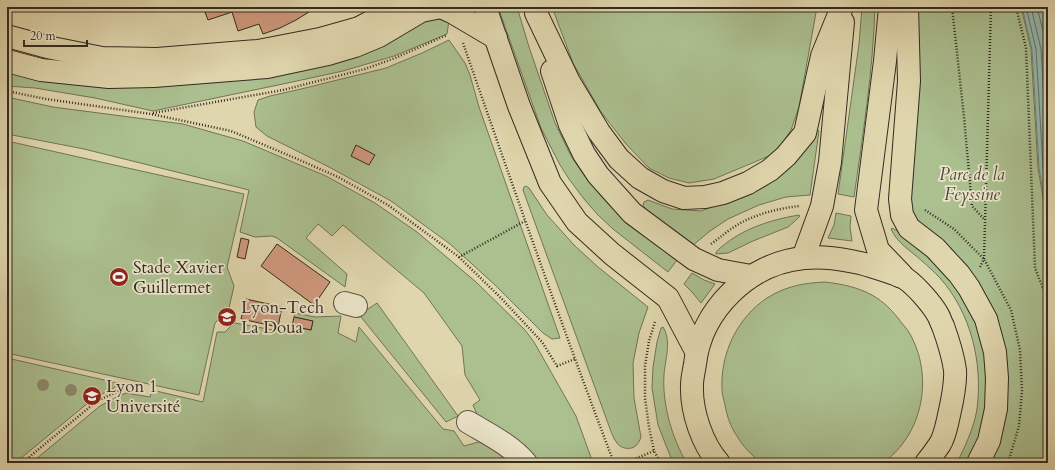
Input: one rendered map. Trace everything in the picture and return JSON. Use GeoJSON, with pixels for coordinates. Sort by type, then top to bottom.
{"type":"FeatureCollection","features":[{"type":"Feature","properties":{"kind":"main road"},"geometry":{"type":"LineString","coordinates":[[7,36],[47,47],[102,58],[157,59],[258,51],[320,39],[359,28],[386,14],[393,7]]}},
{"type":"Feature","properties":{"kind":"main road"},"geometry":{"type":"LineString","coordinates":[[7,61],[41,70],[109,77],[154,76],[267,67],[328,54],[355,46],[379,36],[421,11],[441,7],[496,38]]}},
{"type":"Feature","properties":{"kind":"main road"},"geometry":{"type":"LineString","coordinates":[[485,7],[519,106],[550,183],[578,222],[612,254],[668,298],[696,351]]}},
{"type":"Feature","properties":{"kind":"main road"},"geometry":{"type":"LineString","coordinates":[[535,10],[569,82],[599,132],[619,159],[640,178],[663,191],[684,198],[705,197],[748,183],[770,170],[786,156],[804,133],[822,56],[843,7]]}},
{"type":"Feature","properties":{"kind":"main road"},"geometry":{"type":"LineString","coordinates":[[803,258],[822,206],[830,162],[843,7]]}},
{"type":"Feature","properties":{"kind":"main road"},"geometry":{"type":"LineString","coordinates":[[890,7],[885,61],[866,210],[878,250],[923,295],[938,315],[950,343],[955,371],[953,398],[948,422],[941,442],[926,463]]}},
{"type":"Feature","properties":{"kind":"main road"},"geometry":{"type":"LineString","coordinates":[[907,7],[909,82],[900,199],[902,215],[909,228],[935,248],[959,274],[969,288],[986,319],[995,352],[997,378],[996,409],[989,441],[978,463]]}},
{"type":"Feature","properties":{"kind":"main road"},"geometry":{"type":"LineString","coordinates":[[535,10],[556,87],[570,125],[584,154],[598,175],[632,213],[694,260],[718,270],[751,276]]}},
{"type":"Feature","properties":{"kind":"main road"},"geometry":{"type":"LineString","coordinates":[[719,463],[708,447],[699,428],[694,407],[692,385],[696,351],[705,327],[721,303],[736,288],[751,276],[770,266],[789,260],[803,258],[823,257],[842,259],[879,268],[906,279]]}},
{"type":"Feature","properties":{"kind":"lane"},"geometry":{"type":"LineString","coordinates":[[7,56],[41,70]]}},
{"type":"Feature","properties":{"kind":"lane"},"geometry":{"type":"LineString","coordinates":[[468,422],[502,443],[526,463]]}},
{"type":"Feature","properties":{"kind":"path"},"geometry":{"type":"LineString","coordinates":[[952,7],[972,206],[984,220]]}},
{"type":"Feature","properties":{"kind":"path"},"geometry":{"type":"LineString","coordinates":[[969,288],[984,259],[991,7]]}},
{"type":"Feature","properties":{"kind":"path"},"geometry":{"type":"LineString","coordinates":[[1016,7],[1026,48],[1035,268],[1048,301]]}},
{"type":"Feature","properties":{"kind":"path"},"geometry":{"type":"LineString","coordinates":[[452,12],[525,221],[614,463]]}},
{"type":"Feature","properties":{"kind":"path"},"geometry":{"type":"LineString","coordinates":[[7,91],[46,99],[151,114],[231,132],[338,177],[388,205],[459,257],[501,298],[542,342],[557,366],[575,359]]}},
{"type":"Feature","properties":{"kind":"path"},"geometry":{"type":"LineString","coordinates":[[708,247],[733,228],[756,216],[783,208],[806,206]]}},
{"type":"Feature","properties":{"kind":"path"},"geometry":{"type":"LineString","coordinates":[[459,257],[525,221]]}},
{"type":"Feature","properties":{"kind":"path"},"geometry":{"type":"LineString","coordinates":[[657,318],[649,341],[645,366],[649,427],[654,451],[661,463]]}},
{"type":"Feature","properties":{"kind":"path"},"geometry":{"type":"LineString","coordinates":[[22,463],[97,401],[127,387]]}},
{"type":"Feature","properties":{"kind":"path"},"geometry":{"type":"LineString","coordinates":[[625,463],[654,451]]}},
{"type":"Feature","properties":{"kind":"green space"},"geometry":{"type":"Polygon","coordinates":[[[498,7],[517,7],[555,123],[571,156],[602,197],[618,214],[677,260],[668,272],[613,229],[598,215],[584,199],[560,165],[541,128],[498,7]]]}},
{"type":"Feature","properties":{"kind":"green space"},"geometry":{"type":"Polygon","coordinates":[[[552,7],[817,7],[799,107],[791,130],[781,145],[769,156],[714,179],[689,183],[669,178],[649,168],[626,144],[601,112],[573,63],[552,7]]]}},
{"type":"Feature","properties":{"kind":"green space"},"geometry":{"type":"Polygon","coordinates":[[[862,7],[875,7],[870,79],[854,197],[838,194],[859,44],[862,7]]]}},
{"type":"Feature","properties":{"kind":"green space","name":"Parc de la Feyssine"},"geometry":{"type":"Polygon","coordinates":[[[914,7],[1021,7],[1031,49],[1038,168],[1048,227],[1048,463],[985,463],[999,343],[906,206],[914,7]]]}},
{"type":"Feature","properties":{"kind":"green space"},"geometry":{"type":"Polygon","coordinates":[[[441,18],[449,20],[447,34],[394,56],[343,71],[153,111],[95,98],[35,88],[7,86],[7,69],[64,80],[420,20],[441,18]]]}},
{"type":"Feature","properties":{"kind":"green space"},"geometry":{"type":"Polygon","coordinates":[[[449,40],[465,63],[470,75],[479,107],[560,338],[552,339],[543,333],[495,285],[450,244],[391,201],[329,167],[267,136],[256,127],[254,112],[258,100],[386,68],[449,40]]]}},
{"type":"Feature","properties":{"kind":"green space"},"geometry":{"type":"Polygon","coordinates":[[[7,97],[53,107],[183,124],[243,141],[326,176],[375,203],[417,232],[476,282],[525,330],[534,342],[576,416],[593,463],[536,463],[481,424],[473,405],[480,400],[465,375],[462,346],[424,293],[343,225],[332,236],[318,224],[306,238],[347,274],[345,287],[277,238],[272,236],[255,237],[240,232],[249,190],[84,149],[7,134],[7,97]]]}},
{"type":"Feature","properties":{"kind":"green space"},"geometry":{"type":"Polygon","coordinates":[[[815,129],[819,131],[810,195],[786,197],[759,205],[728,219],[710,231],[692,246],[646,210],[643,205],[644,202],[648,200],[672,209],[701,211],[752,192],[775,180],[790,168],[804,150],[815,129]]]}},
{"type":"Feature","properties":{"kind":"green space","name":"Stade Xavier Guillermet"},"geometry":{"type":"Polygon","coordinates":[[[7,141],[244,194],[227,267],[234,286],[229,308],[215,323],[199,395],[7,353],[7,141]]]}},
{"type":"Feature","properties":{"kind":"green space"},"geometry":{"type":"Polygon","coordinates":[[[526,186],[529,188],[547,215],[574,245],[598,267],[648,307],[639,333],[633,363],[634,398],[641,437],[638,444],[632,448],[618,445],[612,434],[523,190],[526,186]]]}},
{"type":"Feature","properties":{"kind":"green space"},"geometry":{"type":"Polygon","coordinates":[[[836,213],[851,216],[850,227],[852,241],[828,238],[834,225],[836,213]]]}},
{"type":"Feature","properties":{"kind":"green space"},"geometry":{"type":"Polygon","coordinates":[[[799,215],[800,216],[788,227],[728,253],[716,254],[716,252],[725,244],[754,227],[799,215]]]}},
{"type":"Feature","properties":{"kind":"green space"},"geometry":{"type":"Polygon","coordinates":[[[892,228],[924,248],[973,306],[989,355],[986,424],[970,463],[957,463],[969,437],[977,409],[978,374],[976,357],[967,323],[951,292],[940,278],[901,243],[891,229],[892,228]]]}},
{"type":"Feature","properties":{"kind":"green space"},"geometry":{"type":"Polygon","coordinates":[[[692,273],[715,284],[701,303],[684,284],[692,273]]]}},
{"type":"Feature","properties":{"kind":"green space"},"geometry":{"type":"Polygon","coordinates":[[[825,282],[849,286],[872,295],[891,310],[909,332],[922,368],[923,386],[915,421],[907,437],[897,451],[883,463],[761,463],[742,444],[732,428],[728,417],[722,390],[722,377],[727,350],[739,326],[756,306],[767,298],[795,286],[825,282]]]}},
{"type":"Feature","properties":{"kind":"green space"},"geometry":{"type":"Polygon","coordinates":[[[377,303],[458,416],[446,422],[361,317],[362,313],[377,303]]]}},
{"type":"Feature","properties":{"kind":"green space","name":"Lyon 1 Université"},"geometry":{"type":"Polygon","coordinates":[[[295,313],[315,317],[341,316],[338,333],[356,342],[359,327],[443,429],[454,431],[464,446],[482,441],[519,463],[31,463],[100,406],[126,393],[150,397],[152,390],[203,402],[217,332],[225,332],[235,323],[290,333],[292,326],[311,330],[313,321],[294,317],[295,313]]]}},
{"type":"Feature","properties":{"kind":"green space"},"geometry":{"type":"Polygon","coordinates":[[[663,327],[666,332],[668,344],[664,375],[666,409],[677,443],[687,463],[673,463],[658,425],[652,388],[653,367],[657,342],[661,328],[663,327]]]}},
{"type":"Feature","properties":{"kind":"green space"},"geometry":{"type":"Polygon","coordinates":[[[7,358],[122,384],[94,398],[15,463],[7,463],[7,358]]]}},
{"type":"Feature","properties":{"kind":"water"},"geometry":{"type":"Polygon","coordinates":[[[1022,7],[1048,7],[1048,222],[1039,168],[1032,50],[1022,7]]]}},
{"type":"Feature","properties":{"kind":"building"},"geometry":{"type":"Polygon","coordinates":[[[203,7],[317,7],[280,28],[263,34],[259,24],[238,31],[232,12],[208,20],[203,7]]]}},
{"type":"Feature","properties":{"kind":"building"},"geometry":{"type":"Polygon","coordinates":[[[356,145],[375,155],[369,165],[351,156],[356,145]]]}},
{"type":"Feature","properties":{"kind":"building"},"geometry":{"type":"Polygon","coordinates":[[[241,238],[249,240],[245,259],[237,257],[241,238]]]}},
{"type":"Feature","properties":{"kind":"building"},"geometry":{"type":"Polygon","coordinates":[[[277,244],[330,282],[314,305],[261,266],[277,244]]]}},
{"type":"Feature","properties":{"kind":"building"},"geometry":{"type":"Polygon","coordinates":[[[246,299],[282,307],[278,327],[241,319],[246,299]]]}},
{"type":"Feature","properties":{"kind":"building"},"geometry":{"type":"Polygon","coordinates":[[[294,317],[313,321],[311,330],[292,326],[294,317]]]}},
{"type":"Feature","properties":{"kind":"place","name":"Stade Xavier Guillermet"},"geometry":{"type":"Point","coordinates":[119,277]}},
{"type":"Feature","properties":{"kind":"place","name":"Lyon-Tech La Doua"},"geometry":{"type":"Point","coordinates":[227,317]}},
{"type":"Feature","properties":{"kind":"place","name":"Lyon 1 Université"},"geometry":{"type":"Point","coordinates":[92,396]}}]}
